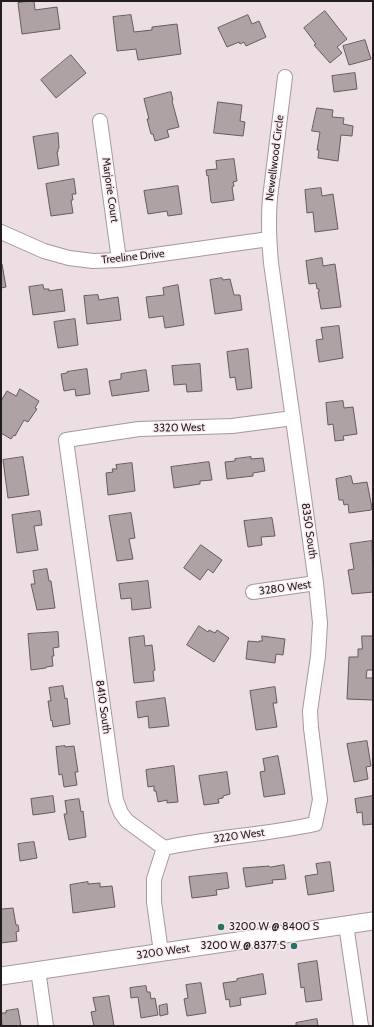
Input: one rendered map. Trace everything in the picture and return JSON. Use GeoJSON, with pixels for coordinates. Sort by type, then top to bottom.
{"type":"FeatureCollection","features":[{"type":"Feature","properties":{"kind":"street","name":"Newellwood Circle"},"geometry":{"type":"LineString","coordinates":[[269,239],[270,198],[285,78]]}},
{"type":"Feature","properties":{"kind":"street","name":"Marjorie Court"},"geometry":{"type":"LineString","coordinates":[[100,121],[119,260]]}},
{"type":"Feature","properties":{"kind":"street","name":"Treeline Drive"},"geometry":{"type":"LineString","coordinates":[[1,232],[11,235],[44,251],[69,258],[93,261],[119,260],[269,239]]}},
{"type":"Feature","properties":{"kind":"street","name":"8350 South"},"geometry":{"type":"LineString","coordinates":[[269,239],[316,583],[320,623],[318,656],[310,711],[320,800],[315,824]]}},
{"type":"Feature","properties":{"kind":"street","name":"3320 West"},"geometry":{"type":"LineString","coordinates":[[66,440],[139,429],[232,426],[293,418]]}},
{"type":"Feature","properties":{"kind":"street","name":"8410 South"},"geometry":{"type":"LineString","coordinates":[[66,440],[116,800],[121,813],[128,821],[164,848]]}},
{"type":"Feature","properties":{"kind":"street","name":"3280 West"},"geometry":{"type":"LineString","coordinates":[[253,592],[316,583]]}},
{"type":"Feature","properties":{"kind":"street","name":"3220 West"},"geometry":{"type":"LineString","coordinates":[[164,848],[315,824]]}},
{"type":"Feature","properties":{"kind":"street"},"geometry":{"type":"LineString","coordinates":[[161,952],[154,902],[154,880],[164,848]]}},
{"type":"Feature","properties":{"kind":"street","name":"3200 West"},"geometry":{"type":"LineString","coordinates":[[1,976],[373,921]]}},
{"type":"Feature","properties":{"kind":"street"},"geometry":{"type":"LineString","coordinates":[[346,925],[361,1026]]}},
{"type":"Feature","properties":{"kind":"street"},"geometry":{"type":"LineString","coordinates":[[38,970],[46,1026]]}},
{"type":"Feature","properties":{"kind":"building"},"geometry":{"type":"Polygon","coordinates":[[[34,1],[35,10],[57,7],[60,29],[22,34],[18,3],[34,1]]]}},
{"type":"Feature","properties":{"kind":"building"},"geometry":{"type":"Polygon","coordinates":[[[325,11],[347,39],[337,47],[342,53],[330,63],[314,45],[316,44],[304,28],[325,11]]]}},
{"type":"Feature","properties":{"kind":"building"},"geometry":{"type":"Polygon","coordinates":[[[131,15],[134,32],[152,30],[152,27],[177,24],[181,54],[138,60],[136,49],[117,51],[113,17],[131,15]]]}},
{"type":"Feature","properties":{"kind":"building"},"geometry":{"type":"Polygon","coordinates":[[[248,15],[252,24],[259,21],[266,37],[246,46],[244,42],[240,44],[239,42],[227,47],[218,28],[248,15]]]}},
{"type":"Feature","properties":{"kind":"building"},"geometry":{"type":"Polygon","coordinates":[[[365,40],[371,59],[349,65],[343,46],[365,40]]]}},
{"type":"Feature","properties":{"kind":"building"},"geometry":{"type":"Polygon","coordinates":[[[71,55],[86,73],[56,98],[41,80],[71,55]]]}},
{"type":"Feature","properties":{"kind":"building"},"geometry":{"type":"Polygon","coordinates":[[[355,73],[357,89],[334,92],[332,76],[355,73]]]}},
{"type":"Feature","properties":{"kind":"building"},"geometry":{"type":"Polygon","coordinates":[[[171,92],[179,127],[167,130],[169,137],[155,141],[153,134],[151,134],[147,119],[149,119],[144,99],[171,92]]]}},
{"type":"Feature","properties":{"kind":"building"},"geometry":{"type":"Polygon","coordinates":[[[218,102],[242,105],[240,121],[245,122],[243,136],[214,133],[218,102]]]}},
{"type":"Feature","properties":{"kind":"building"},"geometry":{"type":"Polygon","coordinates":[[[317,108],[333,110],[332,117],[344,118],[343,124],[353,126],[352,136],[341,135],[338,161],[318,158],[319,150],[317,150],[320,132],[312,131],[317,108]]]}},
{"type":"Feature","properties":{"kind":"building"},"geometry":{"type":"Polygon","coordinates":[[[58,133],[59,148],[57,152],[59,165],[38,169],[33,137],[58,133]]]}},
{"type":"Feature","properties":{"kind":"building"},"geometry":{"type":"Polygon","coordinates":[[[234,159],[237,181],[233,182],[234,186],[232,187],[234,200],[212,203],[206,170],[217,169],[216,161],[234,159]]]}},
{"type":"Feature","properties":{"kind":"building"},"geometry":{"type":"Polygon","coordinates":[[[74,179],[76,194],[72,194],[73,200],[71,200],[73,213],[51,216],[46,184],[74,179]]]}},
{"type":"Feature","properties":{"kind":"building"},"geometry":{"type":"Polygon","coordinates":[[[178,186],[182,214],[168,216],[167,211],[148,214],[144,191],[178,186]]]}},
{"type":"Feature","properties":{"kind":"building"},"geometry":{"type":"Polygon","coordinates":[[[321,188],[322,196],[333,194],[338,229],[315,232],[313,212],[307,213],[305,190],[321,188]]]}},
{"type":"Feature","properties":{"kind":"building"},"geometry":{"type":"Polygon","coordinates":[[[322,258],[323,266],[335,264],[341,307],[321,309],[318,292],[319,289],[317,289],[316,283],[309,284],[306,261],[322,258]]]}},
{"type":"Feature","properties":{"kind":"building"},"geometry":{"type":"Polygon","coordinates":[[[1,264],[6,287],[1,288],[1,264]]]}},
{"type":"Feature","properties":{"kind":"building"},"geometry":{"type":"Polygon","coordinates":[[[222,278],[223,280],[230,279],[234,295],[240,295],[242,310],[215,314],[210,280],[222,278]]]}},
{"type":"Feature","properties":{"kind":"building"},"geometry":{"type":"Polygon","coordinates":[[[43,285],[44,289],[49,289],[49,291],[62,289],[65,311],[33,315],[29,287],[43,285]]]}},
{"type":"Feature","properties":{"kind":"building"},"geometry":{"type":"Polygon","coordinates":[[[178,285],[184,325],[165,328],[163,316],[149,318],[146,297],[164,295],[163,288],[178,285]]]}},
{"type":"Feature","properties":{"kind":"building"},"geometry":{"type":"Polygon","coordinates":[[[98,295],[99,300],[118,297],[121,320],[87,324],[84,296],[98,295]]]}},
{"type":"Feature","properties":{"kind":"building"},"geometry":{"type":"Polygon","coordinates":[[[75,319],[78,345],[58,348],[54,322],[75,319]]]}},
{"type":"Feature","properties":{"kind":"building"},"geometry":{"type":"Polygon","coordinates":[[[339,326],[343,358],[319,362],[316,340],[323,339],[321,328],[339,326]]]}},
{"type":"Feature","properties":{"kind":"building"},"geometry":{"type":"Polygon","coordinates":[[[248,349],[252,388],[237,390],[235,377],[230,378],[227,352],[248,349]]]}},
{"type":"Feature","properties":{"kind":"building"},"geometry":{"type":"Polygon","coordinates":[[[200,364],[202,391],[187,392],[186,384],[174,385],[172,366],[200,364]]]}},
{"type":"Feature","properties":{"kind":"building"},"geometry":{"type":"Polygon","coordinates":[[[87,369],[90,394],[76,396],[75,389],[64,391],[61,374],[87,369]]]}},
{"type":"Feature","properties":{"kind":"building"},"geometry":{"type":"Polygon","coordinates":[[[146,370],[149,391],[112,396],[109,381],[121,379],[121,374],[146,370]]]}},
{"type":"Feature","properties":{"kind":"building"},"geometry":{"type":"Polygon","coordinates":[[[20,389],[39,401],[35,408],[37,409],[28,422],[24,420],[15,436],[14,435],[11,439],[1,433],[1,401],[7,391],[16,396],[20,389]]]}},
{"type":"Feature","properties":{"kind":"building"},"geometry":{"type":"Polygon","coordinates":[[[343,401],[344,408],[353,407],[357,434],[343,436],[344,440],[335,441],[333,424],[328,425],[326,403],[343,401]]]}},
{"type":"Feature","properties":{"kind":"building"},"geometry":{"type":"Polygon","coordinates":[[[23,457],[29,495],[8,498],[3,460],[23,457]]]}},
{"type":"Feature","properties":{"kind":"building"},"geometry":{"type":"Polygon","coordinates":[[[251,457],[251,459],[263,458],[265,471],[253,473],[253,476],[227,479],[225,462],[251,457]]]}},
{"type":"Feature","properties":{"kind":"building"},"geometry":{"type":"Polygon","coordinates":[[[209,462],[212,480],[200,481],[200,484],[174,488],[171,467],[209,462]]]}},
{"type":"Feature","properties":{"kind":"building"},"geometry":{"type":"Polygon","coordinates":[[[132,463],[135,491],[108,495],[106,473],[113,472],[112,469],[117,469],[116,465],[132,463]]]}},
{"type":"Feature","properties":{"kind":"building"},"geometry":{"type":"Polygon","coordinates":[[[351,476],[353,484],[367,482],[372,508],[371,510],[349,513],[348,504],[344,505],[343,500],[339,500],[336,479],[351,476]]]}},
{"type":"Feature","properties":{"kind":"building"},"geometry":{"type":"Polygon","coordinates":[[[40,511],[42,525],[34,526],[38,550],[17,553],[12,515],[40,511]]]}},
{"type":"Feature","properties":{"kind":"building"},"geometry":{"type":"Polygon","coordinates":[[[131,513],[135,538],[129,539],[133,559],[117,561],[109,516],[131,513]]]}},
{"type":"Feature","properties":{"kind":"building"},"geometry":{"type":"Polygon","coordinates":[[[272,518],[275,536],[261,537],[262,545],[248,547],[244,521],[272,518]]]}},
{"type":"Feature","properties":{"kind":"building"},"geometry":{"type":"Polygon","coordinates":[[[372,541],[373,592],[352,594],[348,570],[354,569],[350,544],[372,541]]]}},
{"type":"Feature","properties":{"kind":"building"},"geometry":{"type":"Polygon","coordinates":[[[201,545],[222,560],[213,573],[208,569],[200,580],[184,568],[201,545]]]}},
{"type":"Feature","properties":{"kind":"building"},"geometry":{"type":"Polygon","coordinates":[[[47,569],[49,581],[51,581],[55,608],[37,610],[31,584],[35,584],[33,571],[47,569]]]}},
{"type":"Feature","properties":{"kind":"building"},"geometry":{"type":"Polygon","coordinates":[[[148,581],[151,608],[132,610],[131,598],[121,599],[119,584],[148,581]]]}},
{"type":"Feature","properties":{"kind":"building"},"geometry":{"type":"Polygon","coordinates":[[[199,626],[208,632],[209,630],[215,633],[217,630],[229,638],[214,662],[187,645],[199,626]]]}},
{"type":"Feature","properties":{"kind":"building"},"geometry":{"type":"Polygon","coordinates":[[[58,632],[59,647],[53,648],[53,666],[31,670],[28,634],[58,632]]]}},
{"type":"Feature","properties":{"kind":"building"},"geometry":{"type":"Polygon","coordinates":[[[144,636],[145,646],[152,645],[155,670],[153,671],[154,681],[134,683],[129,638],[144,636]]]}},
{"type":"Feature","properties":{"kind":"building"},"geometry":{"type":"Polygon","coordinates":[[[262,636],[285,639],[283,655],[276,654],[275,663],[246,659],[248,641],[262,641],[262,636]]]}},
{"type":"Feature","properties":{"kind":"building"},"geometry":{"type":"Polygon","coordinates":[[[362,636],[373,636],[373,670],[367,670],[366,678],[373,678],[373,700],[347,699],[349,657],[358,657],[358,649],[362,649],[362,636]]]}},
{"type":"Feature","properties":{"kind":"building"},"geometry":{"type":"Polygon","coordinates":[[[63,686],[65,699],[67,698],[70,724],[53,727],[48,701],[51,701],[49,688],[63,686]]]}},
{"type":"Feature","properties":{"kind":"building"},"geometry":{"type":"Polygon","coordinates":[[[275,687],[277,703],[273,703],[277,727],[256,730],[250,691],[275,687]]]}},
{"type":"Feature","properties":{"kind":"building"},"geometry":{"type":"Polygon","coordinates":[[[165,698],[169,726],[149,728],[148,716],[138,718],[136,702],[165,698]]]}},
{"type":"Feature","properties":{"kind":"building"},"geometry":{"type":"Polygon","coordinates":[[[367,741],[371,766],[366,767],[368,779],[354,782],[347,744],[367,741]]]}},
{"type":"Feature","properties":{"kind":"building"},"geometry":{"type":"Polygon","coordinates":[[[74,746],[78,772],[75,772],[77,785],[64,787],[62,774],[59,775],[56,747],[74,746]]]}},
{"type":"Feature","properties":{"kind":"building"},"geometry":{"type":"Polygon","coordinates":[[[278,756],[285,794],[264,797],[260,772],[265,771],[263,759],[278,756]]]}},
{"type":"Feature","properties":{"kind":"building"},"geometry":{"type":"Polygon","coordinates":[[[174,766],[178,802],[167,803],[167,800],[158,802],[156,791],[154,791],[154,786],[148,787],[146,770],[174,766]]]}},
{"type":"Feature","properties":{"kind":"building"},"geometry":{"type":"Polygon","coordinates":[[[227,772],[230,794],[218,799],[219,803],[204,805],[199,776],[227,772]]]}},
{"type":"Feature","properties":{"kind":"building"},"geometry":{"type":"Polygon","coordinates":[[[53,796],[55,812],[33,815],[31,799],[53,796]]]}},
{"type":"Feature","properties":{"kind":"building"},"geometry":{"type":"Polygon","coordinates":[[[373,796],[373,824],[363,825],[362,812],[357,813],[355,799],[373,796]]]}},
{"type":"Feature","properties":{"kind":"building"},"geometry":{"type":"Polygon","coordinates":[[[79,799],[81,812],[83,811],[86,837],[69,840],[64,814],[67,814],[65,801],[79,799]]]}},
{"type":"Feature","properties":{"kind":"building"},"geometry":{"type":"Polygon","coordinates":[[[34,842],[37,858],[20,861],[18,844],[34,842]]]}},
{"type":"Feature","properties":{"kind":"building"},"geometry":{"type":"Polygon","coordinates":[[[330,862],[334,891],[308,895],[305,876],[318,874],[316,864],[330,862]]]}},
{"type":"Feature","properties":{"kind":"building"},"geometry":{"type":"Polygon","coordinates":[[[284,865],[286,879],[272,880],[273,883],[246,887],[243,868],[284,865]]]}},
{"type":"Feature","properties":{"kind":"building"},"geometry":{"type":"Polygon","coordinates":[[[227,873],[229,888],[216,890],[217,895],[192,898],[189,877],[227,873]]]}},
{"type":"Feature","properties":{"kind":"building"},"geometry":{"type":"Polygon","coordinates":[[[88,882],[88,884],[100,883],[100,887],[112,886],[115,907],[73,913],[70,885],[88,882]]]}},
{"type":"Feature","properties":{"kind":"building"},"geometry":{"type":"Polygon","coordinates":[[[1,908],[13,908],[16,925],[18,925],[19,931],[16,932],[17,941],[1,943],[1,908]]]}},
{"type":"Feature","properties":{"kind":"building"},"geometry":{"type":"Polygon","coordinates":[[[317,961],[322,1000],[306,1002],[304,987],[301,988],[298,964],[317,961]]]}},
{"type":"Feature","properties":{"kind":"building"},"geometry":{"type":"Polygon","coordinates":[[[263,974],[266,994],[240,998],[241,1005],[230,1007],[229,999],[226,1000],[223,983],[263,974]]]}},
{"type":"Feature","properties":{"kind":"building"},"geometry":{"type":"Polygon","coordinates":[[[201,983],[206,1013],[187,1016],[184,999],[188,998],[186,985],[201,983]]]}},
{"type":"Feature","properties":{"kind":"building"},"geometry":{"type":"Polygon","coordinates":[[[146,986],[147,992],[150,992],[151,999],[155,998],[158,1015],[141,1018],[138,997],[131,998],[130,988],[146,986]]]}},
{"type":"Feature","properties":{"kind":"building"},"geometry":{"type":"Polygon","coordinates":[[[109,996],[114,1026],[94,1026],[91,1012],[96,1011],[93,998],[109,996]]]}},
{"type":"Feature","properties":{"kind":"building"},"geometry":{"type":"Polygon","coordinates":[[[167,1004],[168,1014],[160,1016],[159,1006],[167,1004]]]}},
{"type":"Feature","properties":{"kind":"building"},"geometry":{"type":"Polygon","coordinates":[[[18,1009],[21,1026],[2,1026],[1,1013],[18,1009]]]}},
{"type":"Feature","properties":{"kind":"building"},"geometry":{"type":"Polygon","coordinates":[[[317,1019],[318,1026],[296,1026],[296,1023],[317,1019]]]}},
{"type":"Feature","properties":{"kind":"place","name":"3200 W @ 8400 S"},"geometry":{"type":"Point","coordinates":[221,927]}},
{"type":"Feature","properties":{"kind":"place","name":"3200 W @ 8377 S"},"geometry":{"type":"Point","coordinates":[294,946]}}]}
